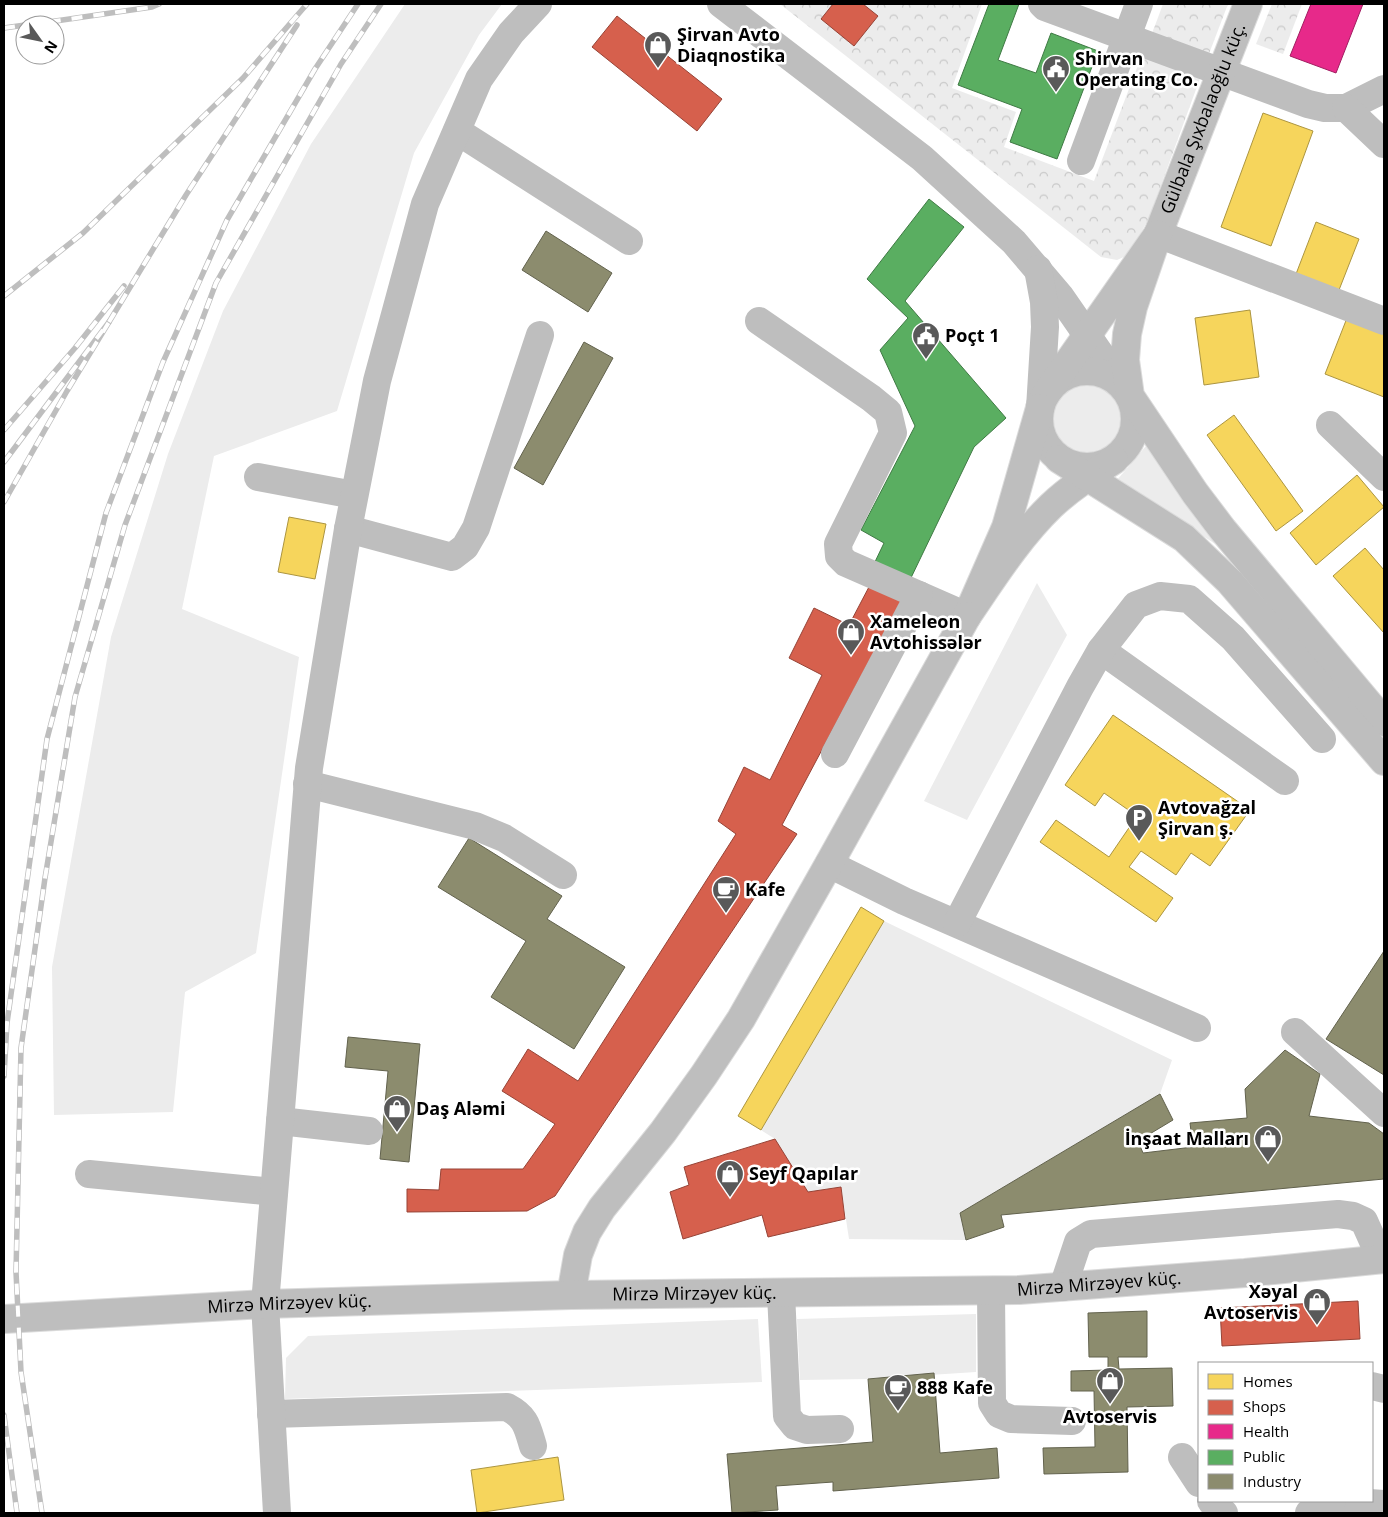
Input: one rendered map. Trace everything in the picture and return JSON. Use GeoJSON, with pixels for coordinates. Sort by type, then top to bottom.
{"type":"FeatureCollection","features":[{"type":"Feature","properties":{"kind":"main road"},"geometry":{"type":"LineString","coordinates":[[277,1513],[265,1304],[307,784],[354,495],[377,380],[425,204],[479,79],[511,33],[538,4]]}},
{"type":"Feature","properties":{"kind":"main road"},"geometry":{"type":"LineString","coordinates":[[721,4],[922,158],[1014,242],[1060,296],[1195,493],[1223,530],[1384,722]]}},
{"type":"Feature","properties":{"kind":"main road"},"geometry":{"type":"LineString","coordinates":[[1042,4],[1045,7],[1126,38],[1308,104],[1326,108],[1346,108],[1384,89]]}},
{"type":"Feature","properties":{"kind":"main road"},"geometry":{"type":"LineString","coordinates":[[1081,161],[1139,4]]}},
{"type":"Feature","properties":{"kind":"main road","name":"Gülbala Şıxbalaoğlu küç."},"geometry":{"type":"LineString","coordinates":[[1158,234],[1248,4]]}},
{"type":"Feature","properties":{"kind":"main road"},"geometry":{"type":"LineString","coordinates":[[1346,108],[1384,144]]}},
{"type":"Feature","properties":{"kind":"main road"},"geometry":{"type":"LineString","coordinates":[[457,131],[629,241]]}},
{"type":"Feature","properties":{"kind":"main road"},"geometry":{"type":"LineString","coordinates":[[1158,234],[1384,321]]}},
{"type":"Feature","properties":{"kind":"main road"},"geometry":{"type":"LineString","coordinates":[[967,616],[1006,526],[1043,401],[1158,234]]}},
{"type":"Feature","properties":{"kind":"main road"},"geometry":{"type":"LineString","coordinates":[[1125,390],[1127,334],[1133,307],[1158,234]]}},
{"type":"Feature","properties":{"kind":"main road"},"geometry":{"type":"LineString","coordinates":[[1037,267],[1044,302],[1045,327],[1043,401],[1039,422],[1042,436],[1049,449],[1059,459],[1184,538],[1207,558],[1230,582],[1384,761]]}},
{"type":"Feature","properties":{"kind":"main road"},"geometry":{"type":"LineString","coordinates":[[759,321],[871,398],[888,412],[893,433],[838,544],[838,556],[846,563],[967,616]]}},
{"type":"Feature","properties":{"kind":"main road"},"geometry":{"type":"LineString","coordinates":[[348,530],[452,557],[465,547],[476,528],[540,335]]}},
{"type":"Feature","properties":{"kind":"main road"},"geometry":{"type":"LineString","coordinates":[[571,1295],[578,1255],[587,1232],[602,1208],[663,1132],[741,1019],[967,616],[997,571],[1025,535],[1052,505],[1088,477],[1114,460],[1132,438],[1135,410],[1125,390],[1109,376],[1096,372],[1081,372],[1068,376],[1055,383],[1043,401]]}},
{"type":"Feature","properties":{"kind":"main road"},"geometry":{"type":"LineString","coordinates":[[1330,425],[1384,477]]}},
{"type":"Feature","properties":{"kind":"main road"},"geometry":{"type":"LineString","coordinates":[[1059,459],[1072,465],[1086,468],[1100,466],[1114,460]]}},
{"type":"Feature","properties":{"kind":"main road"},"geometry":{"type":"LineString","coordinates":[[258,477],[354,495]]}},
{"type":"Feature","properties":{"kind":"main road"},"geometry":{"type":"LineString","coordinates":[[836,754],[920,595]]}},
{"type":"Feature","properties":{"kind":"main road"},"geometry":{"type":"LineString","coordinates":[[957,924],[1080,687],[1101,650],[1136,606],[1160,596],[1189,599],[1233,638],[1322,740]]}},
{"type":"Feature","properties":{"kind":"main road"},"geometry":{"type":"LineString","coordinates":[[1101,650],[1286,781]]}},
{"type":"Feature","properties":{"kind":"main road"},"geometry":{"type":"LineString","coordinates":[[307,784],[474,826],[504,838],[563,875]]}},
{"type":"Feature","properties":{"kind":"main road"},"geometry":{"type":"LineString","coordinates":[[829,864],[904,901],[1197,1028]]}},
{"type":"Feature","properties":{"kind":"main road"},"geometry":{"type":"LineString","coordinates":[[1295,1032],[1384,1113]]}},
{"type":"Feature","properties":{"kind":"main road"},"geometry":{"type":"LineString","coordinates":[[280,1121],[369,1131]]}},
{"type":"Feature","properties":{"kind":"main road"},"geometry":{"type":"LineString","coordinates":[[89,1174],[274,1192]]}},
{"type":"Feature","properties":{"kind":"main road"},"geometry":{"type":"LineString","coordinates":[[1063,1287],[1078,1242],[1091,1234],[1338,1214],[1353,1216],[1364,1221],[1382,1259]]}},
{"type":"Feature","properties":{"kind":"main road","name":"Mirzə Mirzəyev küç."},"geometry":{"type":"LineString","coordinates":[[4,1319],[265,1304],[571,1295],[991,1291],[1245,1273],[1382,1259]]}},
{"type":"Feature","properties":{"kind":"main road"},"geometry":{"type":"LineString","coordinates":[[991,1291],[992,1403],[1000,1414],[1010,1419],[1072,1421]]}},
{"type":"Feature","properties":{"kind":"main road"},"geometry":{"type":"LineString","coordinates":[[781,1294],[788,1416],[796,1426],[806,1430],[840,1428]]}},
{"type":"Feature","properties":{"kind":"main road"},"geometry":{"type":"LineString","coordinates":[[271,1414],[507,1406],[523,1418],[533,1446]]}},
{"type":"Feature","properties":{"kind":"main road"},"geometry":{"type":"LineString","coordinates":[[1182,1457],[1198,1481]]}},
{"type":"Feature","properties":{"kind":"main road"},"geometry":{"type":"LineString","coordinates":[[1212,1502],[1224,1513]]}},
{"type":"Feature","properties":{"kind":"main road"},"geometry":{"type":"LineString","coordinates":[[1309,1513],[1329,1502]]}},
{"type":"Feature","properties":{"kind":"main road"},"geometry":{"type":"LineString","coordinates":[[1354,1502],[1384,1504]]}},
{"type":"Feature","properties":{"kind":"green space"},"geometry":{"type":"Polygon","coordinates":[[[405,4],[502,4],[479,35],[414,153],[337,411],[214,456],[182,609],[299,657],[256,953],[185,992],[173,1112],[54,1115],[52,967],[111,637],[168,454],[223,311],[311,144],[405,4]]]}},
{"type":"Feature","properties":{"kind":"green space"},"geometry":{"type":"Polygon","coordinates":[[[780,4],[982,4],[952,88],[1016,112],[1004,147],[1094,181],[1143,52],[1202,73],[1149,218],[1136,242],[1126,256],[1117,260],[1101,257],[780,4]]]}},
{"type":"Feature","properties":{"kind":"green space"},"geometry":{"type":"Polygon","coordinates":[[[1163,4],[1228,4],[1207,59],[1150,39],[1163,4]]]}},
{"type":"Feature","properties":{"kind":"green space"},"geometry":{"type":"Polygon","coordinates":[[[1272,4],[1302,4],[1283,54],[1256,44],[1272,4]]]}},
{"type":"Feature","properties":{"kind":"green space"},"geometry":{"type":"Polygon","coordinates":[[[1087,385],[1106,391],[1116,401],[1122,420],[1116,439],[1106,449],[1087,455],[1068,449],[1058,439],[1052,420],[1058,401],[1068,391],[1087,385]]]}},
{"type":"Feature","properties":{"kind":"green space"},"geometry":{"type":"Polygon","coordinates":[[[1146,446],[1223,549],[1117,480],[1146,446]]]}},
{"type":"Feature","properties":{"kind":"green space"},"geometry":{"type":"Polygon","coordinates":[[[1037,583],[1067,635],[967,820],[924,801],[1037,583]]]}},
{"type":"Feature","properties":{"kind":"green space"},"geometry":{"type":"Polygon","coordinates":[[[884,921],[1172,1060],[1160,1094],[960,1213],[966,1240],[849,1239],[841,1187],[808,1192],[775,1139],[761,1130],[884,921]]]}},
{"type":"Feature","properties":{"kind":"green space"},"geometry":{"type":"Polygon","coordinates":[[[976,1314],[976,1372],[868,1379],[800,1380],[797,1319],[976,1314]]]}},
{"type":"Feature","properties":{"kind":"green space"},"geometry":{"type":"Polygon","coordinates":[[[758,1319],[762,1382],[285,1399],[286,1358],[308,1336],[758,1319]]]}},
{"type":"Feature","properties":{"kind":"building: Homes"},"geometry":{"type":"Polygon","coordinates":[[[1263,113],[1313,131],[1271,246],[1221,227],[1263,113]]]}},
{"type":"Feature","properties":{"kind":"building: Homes"},"geometry":{"type":"Polygon","coordinates":[[[1316,222],[1359,239],[1339,290],[1296,274],[1316,222]]]}},
{"type":"Feature","properties":{"kind":"building: Homes"},"geometry":{"type":"Polygon","coordinates":[[[1250,310],[1259,377],[1204,385],[1195,318],[1250,310]]]}},
{"type":"Feature","properties":{"kind":"building: Homes"},"geometry":{"type":"Polygon","coordinates":[[[1347,318],[1384,332],[1384,397],[1325,374],[1347,318]]]}},
{"type":"Feature","properties":{"kind":"building: Homes"},"geometry":{"type":"Polygon","coordinates":[[[1234,415],[1303,511],[1276,531],[1207,435],[1234,415]]]}},
{"type":"Feature","properties":{"kind":"building: Homes"},"geometry":{"type":"Polygon","coordinates":[[[1357,475],[1384,507],[1316,565],[1290,533],[1357,475]]]}},
{"type":"Feature","properties":{"kind":"building: Homes"},"geometry":{"type":"Polygon","coordinates":[[[289,517],[326,524],[315,579],[278,572],[289,517]]]}},
{"type":"Feature","properties":{"kind":"building: Homes"},"geometry":{"type":"Polygon","coordinates":[[[1365,548],[1384,570],[1384,633],[1333,576],[1365,548]]]}},
{"type":"Feature","properties":{"kind":"building: Homes"},"geometry":{"type":"Polygon","coordinates":[[[1113,715],[1250,810],[1210,866],[1191,853],[1176,875],[1141,851],[1129,867],[1173,898],[1156,922],[1040,842],[1056,820],[1109,857],[1137,816],[1104,793],[1095,806],[1065,785],[1113,715]]]}},
{"type":"Feature","properties":{"kind":"building: Homes"},"geometry":{"type":"Polygon","coordinates":[[[861,907],[884,921],[761,1130],[738,1116],[861,907]]]}},
{"type":"Feature","properties":{"kind":"building: Homes"},"geometry":{"type":"Polygon","coordinates":[[[558,1457],[564,1500],[477,1513],[471,1470],[558,1457]]]}},
{"type":"Feature","properties":{"kind":"building: Shops"},"geometry":{"type":"Polygon","coordinates":[[[833,4],[863,4],[878,16],[854,46],[821,19],[833,4]]]}},
{"type":"Feature","properties":{"kind":"building: Shops"},"geometry":{"type":"Polygon","coordinates":[[[617,16],[722,99],[697,131],[592,47],[617,16]]]}},
{"type":"Feature","properties":{"kind":"building: Shops"},"geometry":{"type":"Polygon","coordinates":[[[870,585],[901,601],[782,825],[797,834],[555,1196],[527,1211],[407,1212],[407,1189],[439,1190],[441,1169],[523,1169],[555,1124],[502,1091],[528,1049],[578,1081],[736,834],[718,821],[744,767],[770,780],[822,675],[789,658],[814,608],[849,625],[870,585]]]}},
{"type":"Feature","properties":{"kind":"building: Shops"},"geometry":{"type":"Polygon","coordinates":[[[775,1139],[808,1192],[841,1187],[845,1219],[768,1237],[762,1215],[683,1239],[670,1192],[689,1185],[684,1167],[775,1139]]]}},
{"type":"Feature","properties":{"kind":"building: Shops"},"geometry":{"type":"Polygon","coordinates":[[[1358,1301],[1360,1339],[1222,1346],[1220,1308],[1358,1301]]]}},
{"type":"Feature","properties":{"kind":"building: Health"},"geometry":{"type":"Polygon","coordinates":[[[1311,4],[1363,4],[1336,73],[1290,56],[1311,4]]]}},
{"type":"Feature","properties":{"kind":"building: Public"},"geometry":{"type":"Polygon","coordinates":[[[989,4],[1019,4],[998,60],[1036,73],[1051,33],[1098,51],[1057,159],[1010,142],[1022,109],[958,85],[989,4]]]}},
{"type":"Feature","properties":{"kind":"building: Public"},"geometry":{"type":"Polygon","coordinates":[[[929,199],[964,227],[905,301],[1006,418],[974,447],[908,584],[873,566],[884,543],[861,530],[915,426],[880,350],[908,318],[867,279],[929,199]]]}},
{"type":"Feature","properties":{"kind":"building: Industry"},"geometry":{"type":"Polygon","coordinates":[[[546,231],[612,273],[588,312],[522,270],[546,231]]]}},
{"type":"Feature","properties":{"kind":"building: Industry"},"geometry":{"type":"Polygon","coordinates":[[[584,342],[613,358],[543,485],[514,468],[584,342]]]}},
{"type":"Feature","properties":{"kind":"building: Industry"},"geometry":{"type":"Polygon","coordinates":[[[469,838],[562,896],[547,919],[625,967],[574,1049],[491,997],[526,941],[438,887],[469,838]]]}},
{"type":"Feature","properties":{"kind":"building: Industry"},"geometry":{"type":"Polygon","coordinates":[[[1384,951],[1384,1075],[1326,1039],[1384,951]]]}},
{"type":"Feature","properties":{"kind":"building: Industry"},"geometry":{"type":"Polygon","coordinates":[[[348,1037],[420,1044],[409,1162],[380,1159],[388,1071],[345,1067],[348,1037]]]}},
{"type":"Feature","properties":{"kind":"building: Industry"},"geometry":{"type":"Polygon","coordinates":[[[1285,1050],[1320,1074],[1309,1116],[1369,1123],[1384,1134],[1384,1179],[1001,1215],[1004,1227],[966,1240],[960,1213],[1160,1094],[1173,1120],[1138,1141],[1143,1153],[1193,1147],[1190,1123],[1247,1118],[1245,1089],[1285,1050]]]}},
{"type":"Feature","properties":{"kind":"building: Industry"},"geometry":{"type":"Polygon","coordinates":[[[1147,1311],[1147,1357],[1118,1357],[1119,1369],[1172,1368],[1173,1406],[1127,1407],[1128,1472],[1044,1474],[1043,1448],[1095,1447],[1094,1391],[1071,1391],[1071,1371],[1108,1370],[1108,1357],[1089,1357],[1088,1313],[1147,1311]]]}},
{"type":"Feature","properties":{"kind":"building: Industry"},"geometry":{"type":"Polygon","coordinates":[[[934,1373],[940,1453],[997,1448],[999,1478],[833,1491],[833,1482],[776,1486],[778,1510],[732,1513],[727,1454],[873,1442],[868,1379],[934,1373]]]}},
{"type":"Feature","properties":{"kind":"railway"},"geometry":{"type":"LineString","coordinates":[[65,20],[152,7],[159,4]]}},
{"type":"Feature","properties":{"kind":"railway"},"geometry":{"type":"LineString","coordinates":[[4,296],[83,233],[243,78],[307,4]]}},
{"type":"Feature","properties":{"kind":"railway"},"geometry":{"type":"LineString","coordinates":[[4,1076],[7,1023],[47,739],[106,513],[163,362],[227,220],[315,69],[358,4]]}},
{"type":"Feature","properties":{"kind":"railway"},"geometry":{"type":"LineString","coordinates":[[42,1513],[21,1372],[16,1272],[21,1048],[45,878],[75,697],[125,525],[216,283],[341,64],[381,4]]}},
{"type":"Feature","properties":{"kind":"railway"},"geometry":{"type":"LineString","coordinates":[[109,322],[186,195],[297,25]]}},
{"type":"Feature","properties":{"kind":"railway"},"geometry":{"type":"LineString","coordinates":[[4,28],[15,26]]}},
{"type":"Feature","properties":{"kind":"railway"},"geometry":{"type":"LineString","coordinates":[[4,430],[75,348],[124,286]]}},
{"type":"Feature","properties":{"kind":"railway"},"geometry":{"type":"LineString","coordinates":[[4,462],[109,322],[67,391],[4,502]]}},
{"type":"Feature","properties":{"kind":"railway"},"geometry":{"type":"LineString","coordinates":[[4,1415],[17,1513]]}},
{"type":"Feature","properties":{"kind":"place","name":"Şirvan Avto Diaqnostika"},"geometry":{"type":"Point","coordinates":[658,69]}},
{"type":"Feature","properties":{"kind":"place","name":"Shirvan Operating Co."},"geometry":{"type":"Point","coordinates":[1056,93]}},
{"type":"Feature","properties":{"kind":"place","name":"Poçt 1"},"geometry":{"type":"Point","coordinates":[926,360]}},
{"type":"Feature","properties":{"kind":"place","name":"Xameleon Avtohissələr"},"geometry":{"type":"Point","coordinates":[851,656]}},
{"type":"Feature","properties":{"kind":"place","name":"Avtovağzal Şirvan ş."},"geometry":{"type":"Point","coordinates":[1139,842]}},
{"type":"Feature","properties":{"kind":"place","name":"Kafe"},"geometry":{"type":"Point","coordinates":[726,914]}},
{"type":"Feature","properties":{"kind":"place","name":"Daş Aləmi"},"geometry":{"type":"Point","coordinates":[397,1133]}},
{"type":"Feature","properties":{"kind":"place","name":"İnşaat Malları"},"geometry":{"type":"Point","coordinates":[1268,1163]}},
{"type":"Feature","properties":{"kind":"place","name":"Seyf Qapılar"},"geometry":{"type":"Point","coordinates":[730,1198]}},
{"type":"Feature","properties":{"kind":"place","name":"Xəyal Avtoservis"},"geometry":{"type":"Point","coordinates":[1317,1326]}},
{"type":"Feature","properties":{"kind":"place","name":"Avtoservis"},"geometry":{"type":"Point","coordinates":[1110,1405]}},
{"type":"Feature","properties":{"kind":"place","name":"888 Kafe"},"geometry":{"type":"Point","coordinates":[898,1412]}}]}
